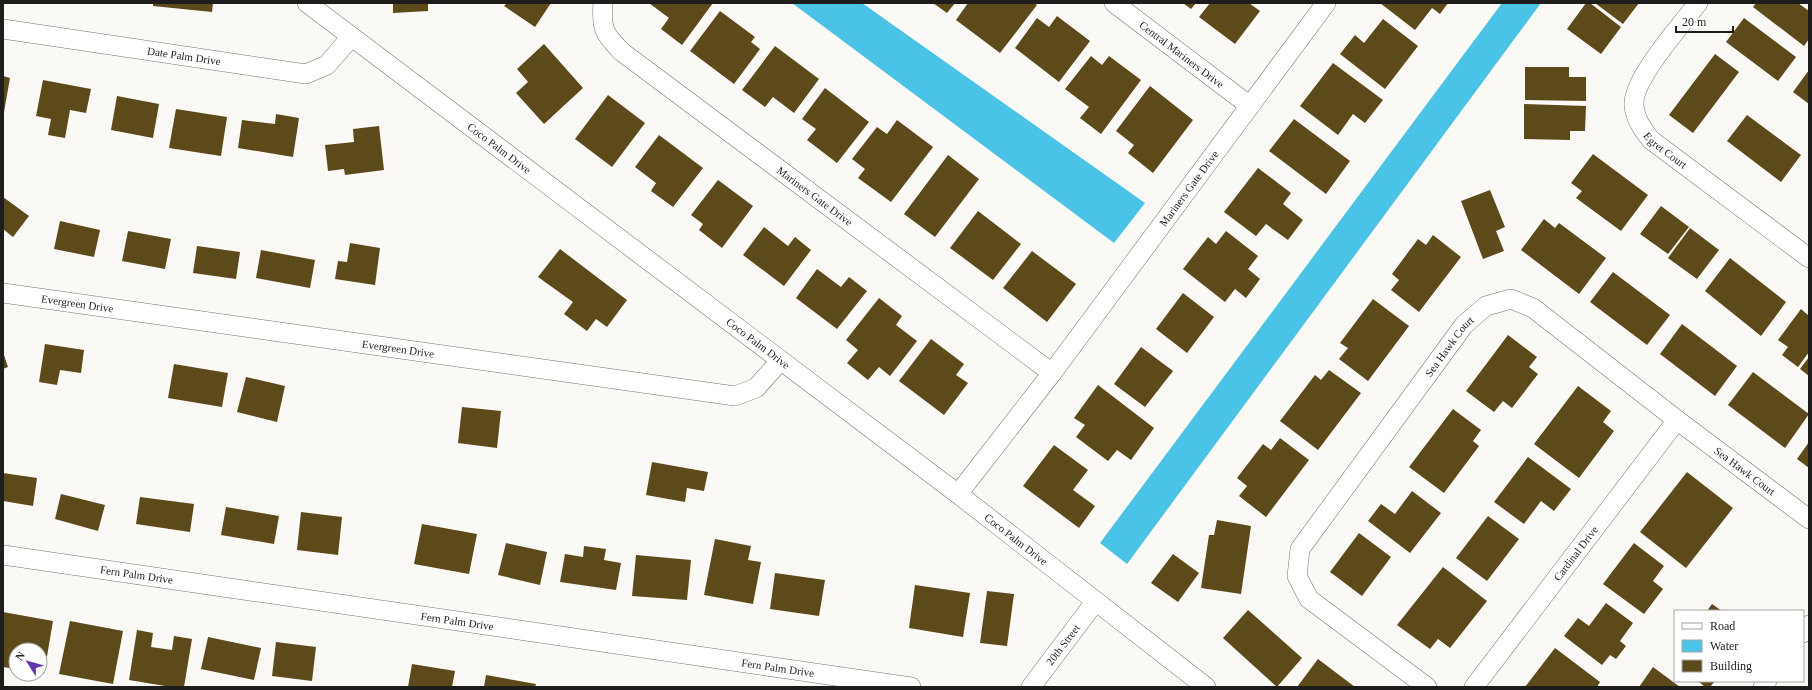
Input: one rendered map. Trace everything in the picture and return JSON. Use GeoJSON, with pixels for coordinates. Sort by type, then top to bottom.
{"type":"FeatureCollection","features":[{"type":"Feature","properties":{"kind":"street","name":"Coco Palm Drive"},"geometry":{"type":"LineString","coordinates":[[307,3],[958,494],[1206,687]]}},
{"type":"Feature","properties":{"kind":"street","name":"Mariners Gate Drive"},"geometry":{"type":"LineString","coordinates":[[603,3],[602,21],[608,38],[622,52],[1052,373]]}},
{"type":"Feature","properties":{"kind":"street","name":"Central Mariners Drive"},"geometry":{"type":"LineString","coordinates":[[1114,3],[1250,106]]}},
{"type":"Feature","properties":{"kind":"street","name":"Mariners Gate Drive"},"geometry":{"type":"LineString","coordinates":[[958,494],[1052,373],[1326,3]]}},
{"type":"Feature","properties":{"kind":"street","name":"Egret Court"},"geometry":{"type":"LineString","coordinates":[[1698,3],[1642,77],[1635,95],[1634,106],[1640,126],[1651,140],[1809,258]]}},
{"type":"Feature","properties":{"kind":"street","name":"Date Palm Drive"},"geometry":{"type":"LineString","coordinates":[[3,29],[306,74],[327,65],[351,37]]}},
{"type":"Feature","properties":{"kind":"street","name":"Evergreen Drive"},"geometry":{"type":"LineString","coordinates":[[3,293],[735,396],[756,388],[780,360]]}},
{"type":"Feature","properties":{"kind":"street","name":"Sea Hawk Court"},"geometry":{"type":"LineString","coordinates":[[1427,687],[1309,599],[1297,576],[1300,549],[1464,325],[1486,306],[1511,299],[1532,308],[1677,420],[1809,519]]}},
{"type":"Feature","properties":{"kind":"street","name":"Cardinal Drive"},"geometry":{"type":"LineString","coordinates":[[1474,687],[1677,420]]}},
{"type":"Feature","properties":{"kind":"street","name":"Fern Palm Drive"},"geometry":{"type":"LineString","coordinates":[[3,555],[911,687]]}},
{"type":"Feature","properties":{"kind":"street","name":"20th Street"},"geometry":{"type":"LineString","coordinates":[[1031,687],[1095,602]]}},
{"type":"Feature","properties":{"kind":"water"},"geometry":{"type":"Polygon","coordinates":[[[792,3],[862,3],[1145,203],[1114,243],[792,3]]]}},
{"type":"Feature","properties":{"kind":"water"},"geometry":{"type":"Polygon","coordinates":[[[1502,3],[1541,3],[1127,564],[1100,543],[1502,3]]]}},
{"type":"Feature","properties":{"kind":"building"},"geometry":{"type":"Polygon","coordinates":[[[153,3],[213,3],[212,12],[153,6],[153,3]]]}},
{"type":"Feature","properties":{"kind":"building"},"geometry":{"type":"Polygon","coordinates":[[[393,3],[428,3],[428,11],[393,13],[393,3]]]}},
{"type":"Feature","properties":{"kind":"building"},"geometry":{"type":"Polygon","coordinates":[[[507,3],[551,3],[535,27],[504,6],[507,3]]]}},
{"type":"Feature","properties":{"kind":"building"},"geometry":{"type":"Polygon","coordinates":[[[649,3],[713,3],[682,45],[661,29],[669,18],[649,3]]]}},
{"type":"Feature","properties":{"kind":"building"},"geometry":{"type":"Polygon","coordinates":[[[933,3],[955,3],[947,13],[933,3]]]}},
{"type":"Feature","properties":{"kind":"building"},"geometry":{"type":"Polygon","coordinates":[[[968,3],[1034,3],[1037,5],[1000,53],[956,20],[968,3]]]}},
{"type":"Feature","properties":{"kind":"building"},"geometry":{"type":"Polygon","coordinates":[[[1183,3],[1196,3],[1191,9],[1183,3]]]}},
{"type":"Feature","properties":{"kind":"building"},"geometry":{"type":"Polygon","coordinates":[[[1210,3],[1249,3],[1260,11],[1235,44],[1199,17],[1210,3]]]}},
{"type":"Feature","properties":{"kind":"building"},"geometry":{"type":"Polygon","coordinates":[[[1380,3],[1448,3],[1440,14],[1432,8],[1415,30],[1380,3]]]}},
{"type":"Feature","properties":{"kind":"building"},"geometry":{"type":"Polygon","coordinates":[[[1586,3],[1590,3],[1621,27],[1601,54],[1567,29],[1586,3]]]}},
{"type":"Feature","properties":{"kind":"building"},"geometry":{"type":"Polygon","coordinates":[[[1595,3],[1639,3],[1623,24],[1595,3]]]}},
{"type":"Feature","properties":{"kind":"building"},"geometry":{"type":"Polygon","coordinates":[[[1756,3],[1798,3],[1809,11],[1809,39],[1804,46],[1753,7],[1756,3]]]}},
{"type":"Feature","properties":{"kind":"building"},"geometry":{"type":"Polygon","coordinates":[[[720,11],[755,37],[751,42],[760,49],[734,84],[690,51],[720,11]]]}},
{"type":"Feature","properties":{"kind":"building"},"geometry":{"type":"Polygon","coordinates":[[[1057,16],[1090,41],[1059,82],[1015,48],[1037,18],[1049,27],[1057,16]]]}},
{"type":"Feature","properties":{"kind":"building"},"geometry":{"type":"Polygon","coordinates":[[[1744,18],[1796,57],[1778,81],[1726,42],[1744,18]]]}},
{"type":"Feature","properties":{"kind":"building"},"geometry":{"type":"Polygon","coordinates":[[[1383,19],[1418,46],[1385,89],[1340,54],[1355,35],[1364,43],[1383,19]]]}},
{"type":"Feature","properties":{"kind":"building"},"geometry":{"type":"Polygon","coordinates":[[[544,44],[583,88],[544,124],[516,93],[528,82],[517,69],[544,44]]]}},
{"type":"Feature","properties":{"kind":"building"},"geometry":{"type":"Polygon","coordinates":[[[775,46],[819,79],[794,113],[773,97],[765,107],[742,90],[775,46]]]}},
{"type":"Feature","properties":{"kind":"building"},"geometry":{"type":"Polygon","coordinates":[[[1715,54],[1739,72],[1693,133],[1669,115],[1715,54]]]}},
{"type":"Feature","properties":{"kind":"building"},"geometry":{"type":"Polygon","coordinates":[[[1091,56],[1102,65],[1109,56],[1141,80],[1101,134],[1080,118],[1089,107],[1065,89],[1091,56]]]}},
{"type":"Feature","properties":{"kind":"building"},"geometry":{"type":"Polygon","coordinates":[[[1333,63],[1383,100],[1365,123],[1353,114],[1338,135],[1300,106],[1333,63]]]}},
{"type":"Feature","properties":{"kind":"building"},"geometry":{"type":"Polygon","coordinates":[[[1525,67],[1569,67],[1569,77],[1586,77],[1586,101],[1525,100],[1525,67]]]}},
{"type":"Feature","properties":{"kind":"building"},"geometry":{"type":"Polygon","coordinates":[[[1809,70],[1809,104],[1793,92],[1809,70]]]}},
{"type":"Feature","properties":{"kind":"building"},"geometry":{"type":"Polygon","coordinates":[[[3,76],[10,78],[4,112],[3,112],[3,76]]]}},
{"type":"Feature","properties":{"kind":"building"},"geometry":{"type":"Polygon","coordinates":[[[43,80],[91,89],[86,113],[70,110],[65,138],[48,135],[51,119],[36,116],[43,80]]]}},
{"type":"Feature","properties":{"kind":"building"},"geometry":{"type":"Polygon","coordinates":[[[1150,86],[1193,120],[1153,173],[1128,153],[1134,145],[1116,131],[1150,86]]]}},
{"type":"Feature","properties":{"kind":"building"},"geometry":{"type":"Polygon","coordinates":[[[825,88],[869,122],[837,163],[807,140],[816,129],[802,119],[825,88]]]}},
{"type":"Feature","properties":{"kind":"building"},"geometry":{"type":"Polygon","coordinates":[[[608,95],[645,123],[612,167],[575,139],[608,95]]]}},
{"type":"Feature","properties":{"kind":"building"},"geometry":{"type":"Polygon","coordinates":[[[117,96],[159,104],[153,138],[111,130],[117,96]]]}},
{"type":"Feature","properties":{"kind":"building"},"geometry":{"type":"Polygon","coordinates":[[[1524,104],[1586,106],[1585,131],[1570,131],[1570,140],[1524,139],[1524,104]]]}},
{"type":"Feature","properties":{"kind":"building"},"geometry":{"type":"Polygon","coordinates":[[[176,109],[227,117],[221,156],[169,148],[176,109]]]}},
{"type":"Feature","properties":{"kind":"building"},"geometry":{"type":"Polygon","coordinates":[[[276,114],[299,118],[293,157],[238,148],[242,120],[275,124],[276,114]]]}},
{"type":"Feature","properties":{"kind":"building"},"geometry":{"type":"Polygon","coordinates":[[[1747,115],[1801,155],[1781,182],[1727,141],[1747,115]]]}},
{"type":"Feature","properties":{"kind":"building"},"geometry":{"type":"Polygon","coordinates":[[[1294,119],[1350,161],[1326,194],[1269,151],[1294,119]]]}},
{"type":"Feature","properties":{"kind":"building"},"geometry":{"type":"Polygon","coordinates":[[[897,120],[933,147],[891,202],[858,178],[865,169],[852,159],[877,127],[887,134],[897,120]]]}},
{"type":"Feature","properties":{"kind":"building"},"geometry":{"type":"Polygon","coordinates":[[[379,126],[384,170],[345,175],[344,169],[328,171],[325,145],[354,142],[353,129],[379,126]]]}},
{"type":"Feature","properties":{"kind":"building"},"geometry":{"type":"Polygon","coordinates":[[[659,135],[703,168],[673,207],[651,191],[656,183],[635,167],[659,135]]]}},
{"type":"Feature","properties":{"kind":"building"},"geometry":{"type":"Polygon","coordinates":[[[1593,154],[1648,195],[1621,231],[1576,198],[1582,191],[1571,183],[1593,154]]]}},
{"type":"Feature","properties":{"kind":"building"},"geometry":{"type":"Polygon","coordinates":[[[948,155],[979,179],[935,237],[904,214],[948,155]]]}},
{"type":"Feature","properties":{"kind":"building"},"geometry":{"type":"Polygon","coordinates":[[[1258,168],[1291,193],[1283,204],[1303,220],[1288,240],[1266,224],[1256,236],[1224,212],[1258,168]]]}},
{"type":"Feature","properties":{"kind":"building"},"geometry":{"type":"Polygon","coordinates":[[[718,180],[753,206],[722,248],[699,230],[703,224],[691,215],[718,180]]]}},
{"type":"Feature","properties":{"kind":"building"},"geometry":{"type":"Polygon","coordinates":[[[1490,190],[1505,227],[1496,231],[1504,251],[1483,259],[1461,201],[1490,190]]]}},
{"type":"Feature","properties":{"kind":"building"},"geometry":{"type":"Polygon","coordinates":[[[3,197],[29,216],[13,237],[3,229],[3,197]]]}},
{"type":"Feature","properties":{"kind":"building"},"geometry":{"type":"Polygon","coordinates":[[[1661,206],[1689,227],[1668,254],[1640,234],[1661,206]]]}},
{"type":"Feature","properties":{"kind":"building"},"geometry":{"type":"Polygon","coordinates":[[[978,211],[1021,244],[993,280],[950,248],[978,211]]]}},
{"type":"Feature","properties":{"kind":"building"},"geometry":{"type":"Polygon","coordinates":[[[1544,219],[1555,228],[1559,223],[1606,258],[1579,294],[1521,250],[1544,219]]]}},
{"type":"Feature","properties":{"kind":"building"},"geometry":{"type":"Polygon","coordinates":[[[60,221],[100,230],[94,257],[54,249],[60,221]]]}},
{"type":"Feature","properties":{"kind":"building"},"geometry":{"type":"Polygon","coordinates":[[[764,227],[788,246],[795,237],[811,250],[784,286],[743,255],[764,227]]]}},
{"type":"Feature","properties":{"kind":"building"},"geometry":{"type":"Polygon","coordinates":[[[1690,228],[1719,250],[1697,279],[1668,258],[1690,228]]]}},
{"type":"Feature","properties":{"kind":"building"},"geometry":{"type":"Polygon","coordinates":[[[128,231],[171,239],[165,269],[122,261],[128,231]]]}},
{"type":"Feature","properties":{"kind":"building"},"geometry":{"type":"Polygon","coordinates":[[[1226,231],[1258,256],[1248,269],[1260,279],[1246,298],[1235,289],[1225,302],[1183,269],[1208,237],[1216,244],[1226,231]]]}},
{"type":"Feature","properties":{"kind":"building"},"geometry":{"type":"Polygon","coordinates":[[[1433,235],[1461,257],[1419,312],[1391,290],[1399,280],[1392,274],[1418,239],[1426,245],[1433,235]]]}},
{"type":"Feature","properties":{"kind":"building"},"geometry":{"type":"Polygon","coordinates":[[[350,243],[380,248],[375,285],[335,279],[338,261],[347,262],[350,243]]]}},
{"type":"Feature","properties":{"kind":"building"},"geometry":{"type":"Polygon","coordinates":[[[197,246],[240,252],[236,279],[193,273],[197,246]]]}},
{"type":"Feature","properties":{"kind":"building"},"geometry":{"type":"Polygon","coordinates":[[[560,249],[627,300],[607,327],[596,319],[587,331],[564,314],[573,302],[538,277],[560,249]]]}},
{"type":"Feature","properties":{"kind":"building"},"geometry":{"type":"Polygon","coordinates":[[[261,250],[315,260],[310,288],[256,278],[261,250]]]}},
{"type":"Feature","properties":{"kind":"building"},"geometry":{"type":"Polygon","coordinates":[[[1032,251],[1076,284],[1047,322],[1003,288],[1032,251]]]}},
{"type":"Feature","properties":{"kind":"building"},"geometry":{"type":"Polygon","coordinates":[[[1730,258],[1786,302],[1761,336],[1705,291],[1730,258]]]}},
{"type":"Feature","properties":{"kind":"building"},"geometry":{"type":"Polygon","coordinates":[[[817,269],[841,287],[849,277],[867,291],[837,329],[796,298],[817,269]]]}},
{"type":"Feature","properties":{"kind":"building"},"geometry":{"type":"Polygon","coordinates":[[[1613,272],[1670,315],[1647,345],[1590,302],[1613,272]]]}},
{"type":"Feature","properties":{"kind":"building"},"geometry":{"type":"Polygon","coordinates":[[[1183,293],[1214,317],[1187,353],[1156,329],[1183,293]]]}},
{"type":"Feature","properties":{"kind":"building"},"geometry":{"type":"Polygon","coordinates":[[[879,298],[902,316],[896,325],[917,341],[890,376],[879,367],[868,380],[847,363],[858,350],[846,340],[879,298]]]}},
{"type":"Feature","properties":{"kind":"building"},"geometry":{"type":"Polygon","coordinates":[[[1373,299],[1409,326],[1368,381],[1339,359],[1348,348],[1340,343],[1373,299]]]}},
{"type":"Feature","properties":{"kind":"building"},"geometry":{"type":"Polygon","coordinates":[[[1801,309],[1809,316],[1809,352],[1798,367],[1782,355],[1788,347],[1778,340],[1801,309]]]}},
{"type":"Feature","properties":{"kind":"building"},"geometry":{"type":"Polygon","coordinates":[[[1682,324],[1737,366],[1715,396],[1660,354],[1682,324]]]}},
{"type":"Feature","properties":{"kind":"building"},"geometry":{"type":"Polygon","coordinates":[[[1508,335],[1537,357],[1529,367],[1538,374],[1512,408],[1503,401],[1494,412],[1466,391],[1508,335]]]}},
{"type":"Feature","properties":{"kind":"building"},"geometry":{"type":"Polygon","coordinates":[[[931,339],[964,364],[956,375],[968,383],[944,415],[899,381],[931,339]]]}},
{"type":"Feature","properties":{"kind":"building"},"geometry":{"type":"Polygon","coordinates":[[[45,344],[84,350],[81,373],[60,370],[57,385],[39,382],[45,344]]]}},
{"type":"Feature","properties":{"kind":"building"},"geometry":{"type":"Polygon","coordinates":[[[1141,347],[1173,371],[1145,407],[1114,384],[1141,347]]]}},
{"type":"Feature","properties":{"kind":"building"},"geometry":{"type":"Polygon","coordinates":[[[3,352],[8,367],[3,369],[3,352]]]}},
{"type":"Feature","properties":{"kind":"building"},"geometry":{"type":"Polygon","coordinates":[[[1809,357],[1809,376],[1800,369],[1809,357]]]}},
{"type":"Feature","properties":{"kind":"building"},"geometry":{"type":"Polygon","coordinates":[[[174,364],[228,373],[222,407],[168,398],[174,364]]]}},
{"type":"Feature","properties":{"kind":"building"},"geometry":{"type":"Polygon","coordinates":[[[1329,370],[1361,393],[1318,450],[1280,421],[1315,375],[1321,380],[1329,370]]]}},
{"type":"Feature","properties":{"kind":"building"},"geometry":{"type":"Polygon","coordinates":[[[1753,372],[1809,414],[1785,448],[1728,405],[1753,372]]]}},
{"type":"Feature","properties":{"kind":"building"},"geometry":{"type":"Polygon","coordinates":[[[246,377],[285,386],[277,422],[237,412],[246,377]]]}},
{"type":"Feature","properties":{"kind":"building"},"geometry":{"type":"Polygon","coordinates":[[[1098,385],[1154,428],[1131,460],[1117,450],[1108,461],[1076,437],[1085,425],[1074,418],[1098,385]]]}},
{"type":"Feature","properties":{"kind":"building"},"geometry":{"type":"Polygon","coordinates":[[[1578,386],[1611,411],[1603,422],[1614,431],[1579,478],[1534,444],[1578,386]]]}},
{"type":"Feature","properties":{"kind":"building"},"geometry":{"type":"Polygon","coordinates":[[[462,407],[501,411],[497,448],[458,443],[462,407]]]}},
{"type":"Feature","properties":{"kind":"building"},"geometry":{"type":"Polygon","coordinates":[[[1453,409],[1481,430],[1473,441],[1479,446],[1444,493],[1409,467],[1453,409]]]}},
{"type":"Feature","properties":{"kind":"building"},"geometry":{"type":"Polygon","coordinates":[[[1280,438],[1309,460],[1266,517],[1239,496],[1247,486],[1237,478],[1263,444],[1271,450],[1280,438]]]}},
{"type":"Feature","properties":{"kind":"building"},"geometry":{"type":"Polygon","coordinates":[[[1809,442],[1809,468],[1797,459],[1809,442]]]}},
{"type":"Feature","properties":{"kind":"building"},"geometry":{"type":"Polygon","coordinates":[[[1054,445],[1088,470],[1073,490],[1095,506],[1079,528],[1023,486],[1054,445]]]}},
{"type":"Feature","properties":{"kind":"building"},"geometry":{"type":"Polygon","coordinates":[[[1528,457],[1571,489],[1554,511],[1541,501],[1524,524],[1494,502],[1528,457]]]}},
{"type":"Feature","properties":{"kind":"building"},"geometry":{"type":"Polygon","coordinates":[[[652,462],[708,472],[704,491],[687,488],[685,502],[646,495],[652,462]]]}},
{"type":"Feature","properties":{"kind":"building"},"geometry":{"type":"Polygon","coordinates":[[[1687,472],[1733,508],[1686,568],[1640,532],[1687,472]]]}},
{"type":"Feature","properties":{"kind":"building"},"geometry":{"type":"Polygon","coordinates":[[[3,473],[37,478],[33,506],[3,501],[3,473]]]}},
{"type":"Feature","properties":{"kind":"building"},"geometry":{"type":"Polygon","coordinates":[[[1412,491],[1441,513],[1410,553],[1368,521],[1381,504],[1395,514],[1412,491]]]}},
{"type":"Feature","properties":{"kind":"building"},"geometry":{"type":"Polygon","coordinates":[[[61,494],[105,505],[98,531],[55,519],[61,494]]]}},
{"type":"Feature","properties":{"kind":"building"},"geometry":{"type":"Polygon","coordinates":[[[140,497],[194,504],[190,532],[136,524],[140,497]]]}},
{"type":"Feature","properties":{"kind":"building"},"geometry":{"type":"Polygon","coordinates":[[[226,507],[279,516],[274,544],[221,535],[226,507]]]}},
{"type":"Feature","properties":{"kind":"building"},"geometry":{"type":"Polygon","coordinates":[[[301,512],[342,517],[338,555],[297,550],[301,512]]]}},
{"type":"Feature","properties":{"kind":"building"},"geometry":{"type":"Polygon","coordinates":[[[1488,516],[1519,539],[1487,581],[1456,558],[1488,516]]]}},
{"type":"Feature","properties":{"kind":"building"},"geometry":{"type":"Polygon","coordinates":[[[1217,520],[1251,526],[1241,594],[1201,588],[1209,535],[1214,535],[1217,520]]]}},
{"type":"Feature","properties":{"kind":"building"},"geometry":{"type":"Polygon","coordinates":[[[422,524],[477,534],[469,574],[414,564],[422,524]]]}},
{"type":"Feature","properties":{"kind":"building"},"geometry":{"type":"Polygon","coordinates":[[[1359,533],[1391,557],[1362,596],[1330,572],[1359,533]]]}},
{"type":"Feature","properties":{"kind":"building"},"geometry":{"type":"Polygon","coordinates":[[[715,539],[751,546],[748,560],[761,562],[753,604],[704,595],[715,539]]]}},
{"type":"Feature","properties":{"kind":"building"},"geometry":{"type":"Polygon","coordinates":[[[506,543],[547,552],[540,585],[498,575],[506,543]]]}},
{"type":"Feature","properties":{"kind":"building"},"geometry":{"type":"Polygon","coordinates":[[[1634,543],[1664,566],[1653,581],[1663,589],[1644,614],[1603,584],[1634,543]]]}},
{"type":"Feature","properties":{"kind":"building"},"geometry":{"type":"Polygon","coordinates":[[[584,546],[606,549],[604,560],[621,563],[616,590],[560,582],[565,554],[583,557],[584,546]]]}},
{"type":"Feature","properties":{"kind":"building"},"geometry":{"type":"Polygon","coordinates":[[[1173,554],[1199,573],[1178,602],[1151,583],[1173,554]]]}},
{"type":"Feature","properties":{"kind":"building"},"geometry":{"type":"Polygon","coordinates":[[[636,555],[691,560],[687,600],[632,596],[636,555]]]}},
{"type":"Feature","properties":{"kind":"building"},"geometry":{"type":"Polygon","coordinates":[[[1443,567],[1487,601],[1450,648],[1438,639],[1430,649],[1397,625],[1443,567]]]}},
{"type":"Feature","properties":{"kind":"building"},"geometry":{"type":"Polygon","coordinates":[[[775,573],[825,580],[819,616],[770,609],[775,573]]]}},
{"type":"Feature","properties":{"kind":"building"},"geometry":{"type":"Polygon","coordinates":[[[915,585],[970,593],[963,637],[909,628],[915,585]]]}},
{"type":"Feature","properties":{"kind":"building"},"geometry":{"type":"Polygon","coordinates":[[[987,591],[1014,594],[1007,646],[980,643],[987,591]]]}},
{"type":"Feature","properties":{"kind":"building"},"geometry":{"type":"Polygon","coordinates":[[[1606,603],[1633,623],[1620,641],[1626,646],[1616,659],[1610,655],[1602,665],[1564,636],[1578,618],[1589,626],[1606,603]]]}},
{"type":"Feature","properties":{"kind":"building"},"geometry":{"type":"Polygon","coordinates":[[[1712,604],[1721,610],[1708,610],[1712,604]]]}},
{"type":"Feature","properties":{"kind":"building"},"geometry":{"type":"Polygon","coordinates":[[[1248,610],[1302,658],[1277,687],[1223,638],[1248,610]]]}},
{"type":"Feature","properties":{"kind":"building"},"geometry":{"type":"Polygon","coordinates":[[[3,612],[53,621],[48,650],[48,642],[8,642],[8,668],[3,667],[3,612]]]}},
{"type":"Feature","properties":{"kind":"building"},"geometry":{"type":"Polygon","coordinates":[[[70,621],[123,631],[113,684],[59,674],[70,621]]]}},
{"type":"Feature","properties":{"kind":"building"},"geometry":{"type":"Polygon","coordinates":[[[137,630],[153,633],[151,647],[172,650],[174,636],[192,639],[184,687],[171,687],[129,680],[137,630]]]}},
{"type":"Feature","properties":{"kind":"building"},"geometry":{"type":"Polygon","coordinates":[[[208,637],[261,648],[254,680],[201,669],[208,637]]]}},
{"type":"Feature","properties":{"kind":"building"},"geometry":{"type":"Polygon","coordinates":[[[276,642],[316,647],[312,681],[272,676],[276,642]]]}},
{"type":"Feature","properties":{"kind":"building"},"geometry":{"type":"Polygon","coordinates":[[[1555,648],[1600,682],[1597,687],[1525,687],[1555,648]]]}},
{"type":"Feature","properties":{"kind":"building"},"geometry":{"type":"Polygon","coordinates":[[[1318,659],[1355,687],[1297,687],[1318,659]]]}},
{"type":"Feature","properties":{"kind":"building"},"geometry":{"type":"Polygon","coordinates":[[[412,664],[455,671],[452,687],[408,687],[412,664]]]}},
{"type":"Feature","properties":{"kind":"building"},"geometry":{"type":"Polygon","coordinates":[[[1653,667],[1680,687],[1639,687],[1653,667]]]}},
{"type":"Feature","properties":{"kind":"building"},"geometry":{"type":"Polygon","coordinates":[[[486,675],[536,684],[535,687],[484,687],[486,675]]]}},
{"type":"Feature","properties":{"kind":"building"},"geometry":{"type":"Polygon","coordinates":[[[1699,682],[1714,682],[1710,687],[1705,687],[1699,682]]]}}]}
